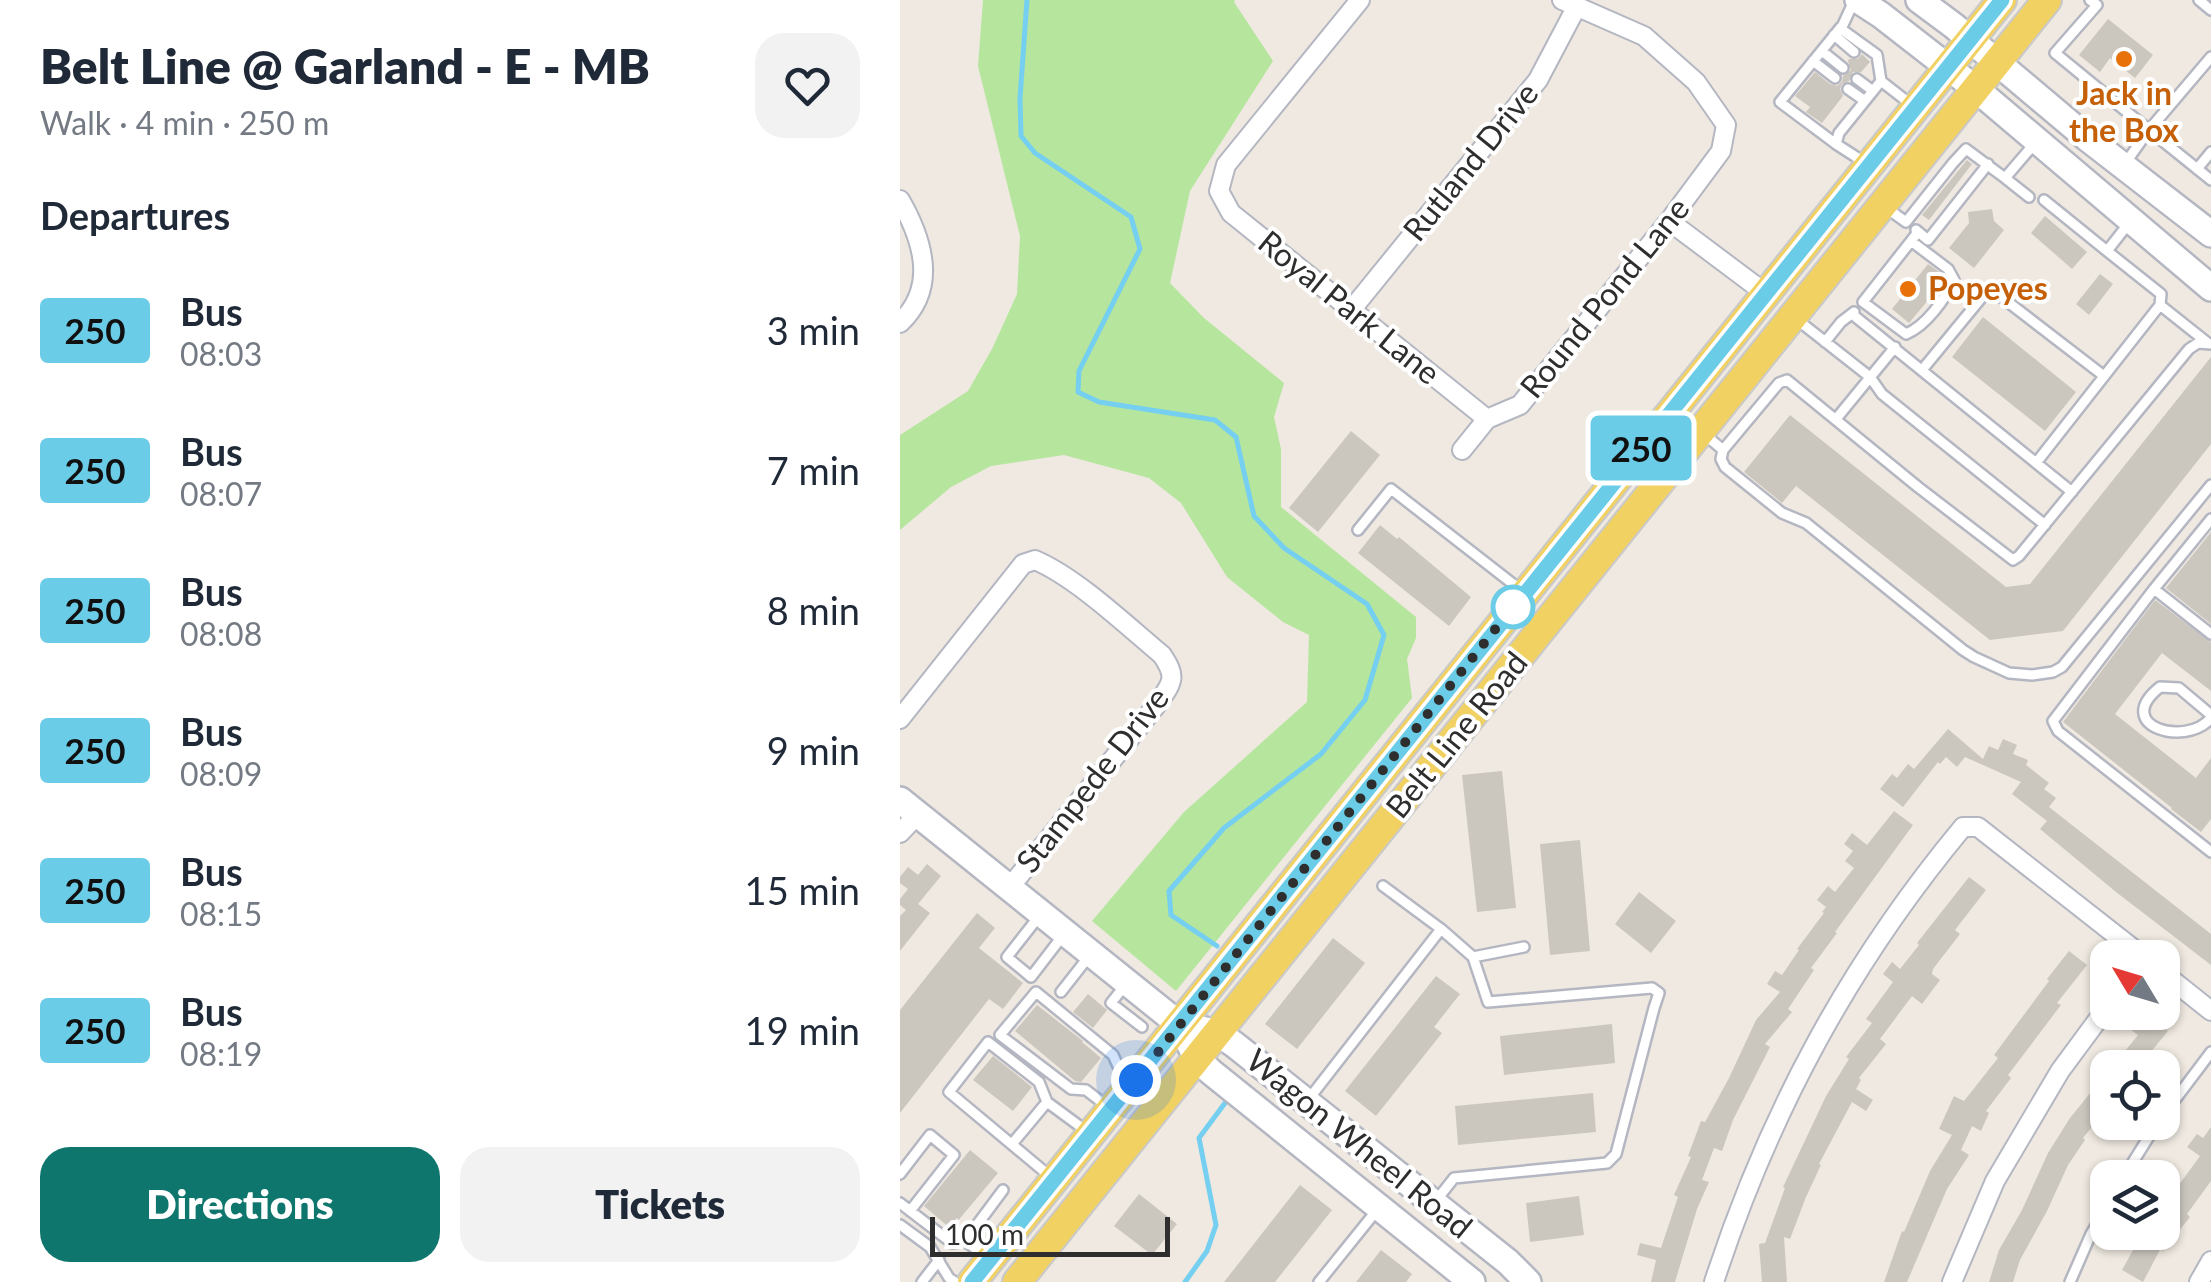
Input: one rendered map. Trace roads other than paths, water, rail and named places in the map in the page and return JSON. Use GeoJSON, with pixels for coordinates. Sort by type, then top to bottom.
{"type":"FeatureCollection","features":[{"type":"Feature","properties":{"kind":"main road","name":"Belt Line Road"},"geometry":{"type":"LineString","coordinates":[[972,1282],[2002,0]]}},
{"type":"Feature","properties":{"kind":"main road","name":"Belt Line Road"},"geometry":{"type":"LineString","coordinates":[[1017,1282],[1793,316],[1894,214],[1976,89],[2047,0]]}},
{"type":"Feature","properties":{"kind":"main road"},"geometry":{"type":"LineString","coordinates":[[1765,293],[1793,316]]}},
{"type":"Feature","properties":{"kind":"main road"},"geometry":{"type":"LineString","coordinates":[[1617,477],[1645,500]]}},
{"type":"Feature","properties":{"kind":"main road"},"geometry":{"type":"LineString","coordinates":[[1524,593],[1552,615]]}},
{"type":"Feature","properties":{"kind":"main road"},"geometry":{"type":"LineString","coordinates":[[1014,1229],[1042,1250]]}},
{"type":"Feature","properties":{"kind":"street","name":"Royal Park Lane"},"geometry":{"type":"LineString","coordinates":[[1360,0],[1226,164],[1219,191],[1231,212],[1487,419]]}},
{"type":"Feature","properties":{"kind":"street"},"geometry":{"type":"LineString","coordinates":[[1856,0],[1949,67],[2211,288]]}},
{"type":"Feature","properties":{"kind":"street"},"geometry":{"type":"LineString","coordinates":[[1919,0],[2211,234]]}},
{"type":"Feature","properties":{"kind":"street","name":"Round Pond Lane"},"geometry":{"type":"LineString","coordinates":[[1462,450],[1487,419],[1520,405],[1669,222],[1721,151],[1726,126],[1696,82],[1644,36],[1570,3]]}},
{"type":"Feature","properties":{"kind":"street","name":"Rutland Drive"},"geometry":{"type":"LineString","coordinates":[[1352,309],[1538,80],[1570,3]]}},
{"type":"Feature","properties":{"kind":"street"},"geometry":{"type":"LineString","coordinates":[[900,200],[924,257],[922,288],[900,323]]}},
{"type":"Feature","properties":{"kind":"street"},"geometry":{"type":"LineString","coordinates":[[1669,222],[1765,293]]}},
{"type":"Feature","properties":{"kind":"street","name":"Stampede Drive"},"geometry":{"type":"LineString","coordinates":[[900,719],[1023,564],[1035,560],[1052,568],[1162,655],[1173,676],[1169,688],[1010,887]]}},
{"type":"Feature","properties":{"kind":"street"},"geometry":{"type":"LineString","coordinates":[[900,833],[909,807]]}},
{"type":"Feature","properties":{"kind":"street","name":"Wagon Wheel Road"},"geometry":{"type":"LineString","coordinates":[[909,807],[1180,1024],[1218,1033],[1508,1262],[1528,1282]]}},
{"type":"Feature","properties":{"kind":"street"},"geometry":{"type":"LineString","coordinates":[[1714,1282],[1751,1178],[1810,1050],[1871,950],[1963,827],[1978,827],[2122,940]]}},
{"type":"Feature","properties":{"kind":"street"},"geometry":{"type":"LineString","coordinates":[[2180,986],[2211,1011]]}},
{"type":"Feature","properties":{"kind":"street","name":"Wagon Wheel Road"},"geometry":{"type":"LineString","coordinates":[[1180,1024],[1196,1059],[1465,1280]]}},
{"type":"Feature","properties":{"kind":"street"},"geometry":{"type":"LineString","coordinates":[[1952,1282],[1995,1180],[2060,1071],[2090,1030]]}},
{"type":"Feature","properties":{"kind":"street"},"geometry":{"type":"LineString","coordinates":[[1283,1130],[1307,1102]]}},
{"type":"Feature","properties":{"kind":"street"},"geometry":{"type":"LineString","coordinates":[[1465,1280],[1488,1246]]}},
{"type":"Feature","properties":{"kind":"street"},"geometry":{"type":"LineString","coordinates":[[2198,1282],[2211,1261]]}},
{"type":"Feature","properties":{"kind":"lane"},"geometry":{"type":"LineString","coordinates":[[1856,0],[1837,31],[1780,102],[1869,165]]}},
{"type":"Feature","properties":{"kind":"lane"},"geometry":{"type":"LineString","coordinates":[[2199,0],[2211,10]]}},
{"type":"Feature","properties":{"kind":"lane"},"geometry":{"type":"LineString","coordinates":[[2096,2],[2055,53],[2211,180]]}},
{"type":"Feature","properties":{"kind":"lane"},"geometry":{"type":"LineString","coordinates":[[1837,31],[1854,52]]}},
{"type":"Feature","properties":{"kind":"lane"},"geometry":{"type":"LineString","coordinates":[[1836,144],[1880,77],[1877,56],[1837,31]]}},
{"type":"Feature","properties":{"kind":"lane"},"geometry":{"type":"LineString","coordinates":[[1822,51],[1842,68]]}},
{"type":"Feature","properties":{"kind":"lane"},"geometry":{"type":"LineString","coordinates":[[2123,166],[2211,57]]}},
{"type":"Feature","properties":{"kind":"lane"},"geometry":{"type":"LineString","coordinates":[[1813,62],[1834,78]]}},
{"type":"Feature","properties":{"kind":"lane"},"geometry":{"type":"LineString","coordinates":[[1868,63],[1916,108]]}},
{"type":"Feature","properties":{"kind":"lane"},"geometry":{"type":"LineString","coordinates":[[1856,78],[1873,91]]}},
{"type":"Feature","properties":{"kind":"lane"},"geometry":{"type":"LineString","coordinates":[[1848,89],[1865,102]]}},
{"type":"Feature","properties":{"kind":"lane"},"geometry":{"type":"LineString","coordinates":[[2005,178],[2036,141]]}},
{"type":"Feature","properties":{"kind":"lane"},"geometry":{"type":"LineString","coordinates":[[1863,302],[1906,334],[1922,325],[1954,280],[1894,214],[1962,151],[1968,149],[2029,197]]}},
{"type":"Feature","properties":{"kind":"lane"},"geometry":{"type":"LineString","coordinates":[[2197,169],[2211,152]]}},
{"type":"Feature","properties":{"kind":"lane"},"geometry":{"type":"LineString","coordinates":[[1914,236],[1928,240],[1988,164]]}},
{"type":"Feature","properties":{"kind":"lane"},"geometry":{"type":"LineString","coordinates":[[2036,463],[2160,306],[2162,294],[2044,200]]}},
{"type":"Feature","properties":{"kind":"lane"},"geometry":{"type":"LineString","coordinates":[[2107,250],[2131,221]]}},
{"type":"Feature","properties":{"kind":"lane"},"geometry":{"type":"LineString","coordinates":[[1825,342],[1863,302],[1914,236]]}},
{"type":"Feature","properties":{"kind":"lane"},"geometry":{"type":"LineString","coordinates":[[1922,370],[1991,289],[2104,376]]}},
{"type":"Feature","properties":{"kind":"lane"},"geometry":{"type":"LineString","coordinates":[[2160,306],[2210,344]]}},
{"type":"Feature","properties":{"kind":"lane"},"geometry":{"type":"LineString","coordinates":[[1852,314],[2072,492]]}},
{"type":"Feature","properties":{"kind":"lane"},"geometry":{"type":"LineString","coordinates":[[1793,316],[1870,377],[1882,394],[2046,525]]}},
{"type":"Feature","properties":{"kind":"lane"},"geometry":{"type":"LineString","coordinates":[[2210,344],[2198,343],[2189,350],[2013,560],[1787,380],[1779,384],[1724,450],[1722,460],[1725,467],[1782,513],[1806,523],[1962,650],[2008,672],[2032,675],[2062,667],[2211,485]]}},
{"type":"Feature","properties":{"kind":"lane"},"geometry":{"type":"LineString","coordinates":[[1836,419],[1895,347]]}},
{"type":"Feature","properties":{"kind":"lane"},"geometry":{"type":"LineString","coordinates":[[1700,431],[1724,450]]}},
{"type":"Feature","properties":{"kind":"lane"},"geometry":{"type":"LineString","coordinates":[[1358,530],[1391,489],[1524,593]]}},
{"type":"Feature","properties":{"kind":"lane"},"geometry":{"type":"LineString","coordinates":[[2211,519],[2053,721],[2058,731],[2207,849],[2211,836]]}},
{"type":"Feature","properties":{"kind":"lane"},"geometry":{"type":"LineString","coordinates":[[2154,589],[2211,634]]}},
{"type":"Feature","properties":{"kind":"lane"},"geometry":{"type":"LineString","coordinates":[[2160,687],[2179,688],[2211,716],[2202,727],[2167,732],[2156,730],[2147,722],[2144,708],[2148,696],[2160,687]]}},
{"type":"Feature","properties":{"kind":"lane"},"geometry":{"type":"LineString","coordinates":[[1383,886],[1473,957],[1488,1002],[1652,988],[1660,997],[1616,1154],[1608,1163],[1454,1178],[1434,1203]]}},
{"type":"Feature","properties":{"kind":"lane"},"geometry":{"type":"LineString","coordinates":[[1042,913],[1007,957],[1031,977],[1036,992],[1113,1055],[1118,1066],[1136,1080]]}},
{"type":"Feature","properties":{"kind":"lane"},"geometry":{"type":"LineString","coordinates":[[1307,1102],[1441,929]]}},
{"type":"Feature","properties":{"kind":"lane"},"geometry":{"type":"LineString","coordinates":[[1031,977],[1066,932]]}},
{"type":"Feature","properties":{"kind":"lane"},"geometry":{"type":"LineString","coordinates":[[1473,957],[1524,947]]}},
{"type":"Feature","properties":{"kind":"lane"},"geometry":{"type":"LineString","coordinates":[[1061,992],[1092,953]]}},
{"type":"Feature","properties":{"kind":"lane"},"geometry":{"type":"LineString","coordinates":[[1127,982],[1111,1003],[1142,1027]]}},
{"type":"Feature","properties":{"kind":"lane"},"geometry":{"type":"LineString","coordinates":[[1036,992],[1000,1035],[1072,1089],[1086,1090],[1112,1110]]}},
{"type":"Feature","properties":{"kind":"lane"},"geometry":{"type":"LineString","coordinates":[[1054,1180],[948,1092],[988,1042],[1039,1082],[1047,1102],[1091,1135]]}},
{"type":"Feature","properties":{"kind":"lane"},"geometry":{"type":"LineString","coordinates":[[2180,1093],[2211,1052]]}},
{"type":"Feature","properties":{"kind":"lane"},"geometry":{"type":"LineString","coordinates":[[1012,1144],[1047,1102]]}},
{"type":"Feature","properties":{"kind":"lane"},"geometry":{"type":"LineString","coordinates":[[900,1174],[930,1135],[954,1155],[910,1211]]}},
{"type":"Feature","properties":{"kind":"lane"},"geometry":{"type":"LineString","coordinates":[[900,1203],[952,1244],[965,1241],[1003,1190]]}},
{"type":"Feature","properties":{"kind":"lane"},"geometry":{"type":"LineString","coordinates":[[1319,1282],[1379,1207]]}},
{"type":"Feature","properties":{"kind":"lane"},"geometry":{"type":"LineString","coordinates":[[900,1224],[930,1247],[955,1282]]}},
{"type":"Feature","properties":{"kind":"lane"},"geometry":{"type":"LineString","coordinates":[[930,1247],[940,1234]]}},
{"type":"Feature","properties":{"kind":"lane"},"geometry":{"type":"LineString","coordinates":[[2070,1282],[2090,1236]]}},
{"type":"Feature","properties":{"kind":"lane"},"geometry":{"type":"LineString","coordinates":[[965,1241],[990,1260]]}},
{"type":"Feature","properties":{"kind":"lane"},"geometry":{"type":"LineString","coordinates":[[922,1282],[939,1260]]}},
{"type":"Feature","properties":{"kind":"waterway"},"geometry":{"type":"LineString","coordinates":[[1027,0],[1021,136],[1035,153],[1131,217],[1140,249],[1079,371],[1078,392],[1099,402],[1215,420],[1236,437],[1254,516],[1284,548],[1367,604],[1384,635],[1365,700],[1321,754],[1224,828],[1169,891],[1171,915],[1217,946]]}},
{"type":"Feature","properties":{"kind":"waterway"},"geometry":{"type":"LineString","coordinates":[[1185,1282],[1207,1251],[1216,1225],[1199,1138],[1225,1103]]}},
{"type":"Feature","properties":{"kind":"place","name":"Jack in the Box"},"geometry":{"type":"Point","coordinates":[2124,59]}},
{"type":"Feature","properties":{"kind":"place","name":"Popeyes"},"geometry":{"type":"Point","coordinates":[1908,289]}}]}
